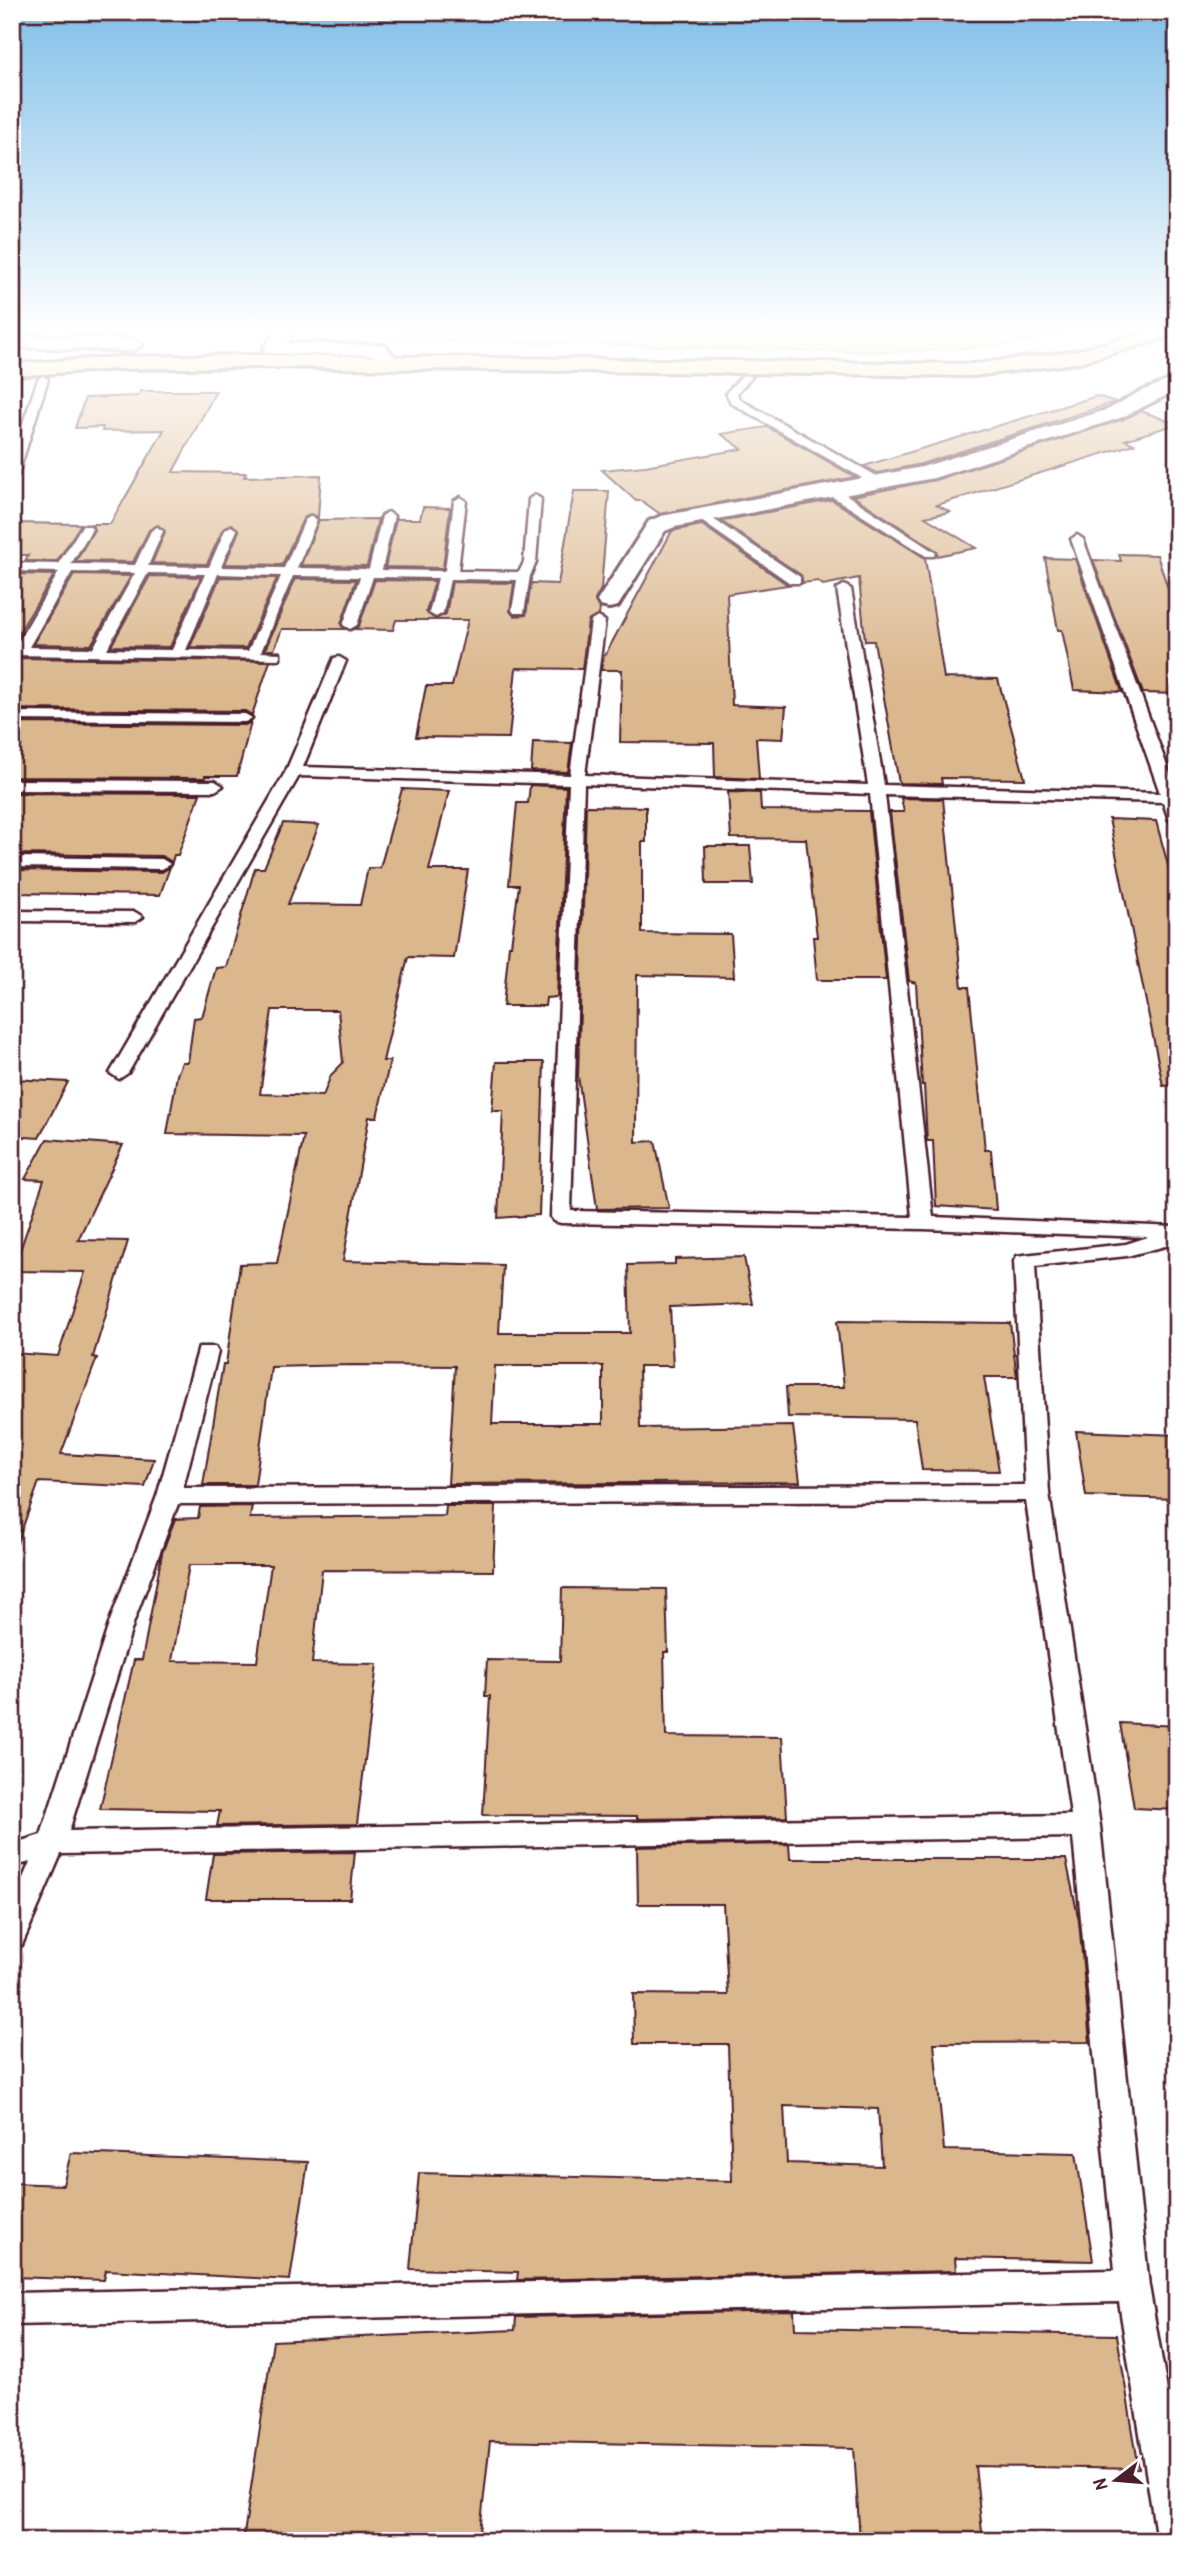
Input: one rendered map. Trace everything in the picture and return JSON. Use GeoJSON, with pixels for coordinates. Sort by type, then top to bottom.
{"type":"FeatureCollection","features":[{"type":"Feature","properties":{"kind":"street"},"geometry":{"type":"LineString","coordinates":[[609,601],[657,526],[669,521],[880,483],[926,473],[1006,448]]}},
{"type":"Feature","properties":{"kind":"lane"},"geometry":{"type":"LineString","coordinates":[[12,475],[21,448]]}},
{"type":"Feature","properties":{"kind":"lane"},"geometry":{"type":"LineString","coordinates":[[818,448],[880,483]]}},
{"type":"Feature","properties":{"kind":"lane"},"geometry":{"type":"LineString","coordinates":[[832,491],[930,553]]}},
{"type":"Feature","properties":{"kind":"lane"},"geometry":{"type":"LineString","coordinates":[[519,610],[524,576],[530,562],[535,499]]}},
{"type":"Feature","properties":{"kind":"lane"},"geometry":{"type":"LineString","coordinates":[[436,613],[448,574],[460,501]]}},
{"type":"Feature","properties":{"kind":"lane"},"geometry":{"type":"LineString","coordinates":[[701,515],[795,580]]}},
{"type":"Feature","properties":{"kind":"lane"},"geometry":{"type":"LineString","coordinates":[[350,625],[371,573],[388,516]]}},
{"type":"Feature","properties":{"kind":"lane"},"geometry":{"type":"LineString","coordinates":[[253,655],[311,520]]}},
{"type":"Feature","properties":{"kind":"lane"},"geometry":{"type":"LineString","coordinates":[[86,529],[16,651],[275,656]]}},
{"type":"Feature","properties":{"kind":"lane"},"geometry":{"type":"LineString","coordinates":[[177,654],[231,530]]}},
{"type":"Feature","properties":{"kind":"lane"},"geometry":{"type":"LineString","coordinates":[[98,652],[142,569],[157,531]]}},
{"type":"Feature","properties":{"kind":"lane"},"geometry":{"type":"LineString","coordinates":[[1077,539],[1174,798],[1177,820]]}},
{"type":"Feature","properties":{"kind":"lane"},"geometry":{"type":"LineString","coordinates":[[12,567],[524,576]]}},
{"type":"Feature","properties":{"kind":"lane"},"geometry":{"type":"LineString","coordinates":[[844,589],[877,791],[923,1223]]}},
{"type":"Feature","properties":{"kind":"lane"},"geometry":{"type":"LineString","coordinates":[[598,621],[577,778],[561,1217],[923,1223],[1177,1234]]}},
{"type":"Feature","properties":{"kind":"lane"},"geometry":{"type":"LineString","coordinates":[[119,1073],[294,771],[339,661]]}},
{"type":"Feature","properties":{"kind":"lane"},"geometry":{"type":"LineString","coordinates":[[12,716],[245,718]]}},
{"type":"Feature","properties":{"kind":"lane"},"geometry":{"type":"LineString","coordinates":[[294,771],[577,778],[877,791],[1174,798]]}},
{"type":"Feature","properties":{"kind":"lane"},"geometry":{"type":"LineString","coordinates":[[12,785],[215,786]]}},
{"type":"Feature","properties":{"kind":"lane"},"geometry":{"type":"LineString","coordinates":[[12,863],[162,864]]}},
{"type":"Feature","properties":{"kind":"lane"},"geometry":{"type":"LineString","coordinates":[[12,916],[135,917]]}},
{"type":"Feature","properties":{"kind":"lane"},"geometry":{"type":"LineString","coordinates":[[1175,2541],[1133,2286],[1086,1826],[1037,1493],[1024,1261],[1127,1250],[1177,1234]]}},
{"type":"Feature","properties":{"kind":"lane"},"geometry":{"type":"LineString","coordinates":[[12,1936],[52,1843],[122,1621],[169,1496],[207,1352]]}},
{"type":"Feature","properties":{"kind":"lane"},"geometry":{"type":"LineString","coordinates":[[169,1496],[1037,1493]]}},
{"type":"Feature","properties":{"kind":"lane"},"geometry":{"type":"LineString","coordinates":[[12,1856],[52,1843],[1086,1826]]}},
{"type":"Feature","properties":{"kind":"lane"},"geometry":{"type":"LineString","coordinates":[[12,2309],[1133,2286]]}},
{"type":"Feature","properties":{"kind":"building"},"geometry":{"type":"Polygon","coordinates":[[[154,448],[186,448],[173,472],[246,473],[244,477],[321,475],[318,517],[310,514],[303,519],[282,565],[225,564],[239,531],[232,524],[223,529],[207,564],[152,563],[165,532],[158,525],[149,530],[133,562],[76,561],[94,530],[92,524],[110,524],[154,448]]]}},
{"type":"Feature","properties":{"kind":"building"},"geometry":{"type":"Polygon","coordinates":[[[804,448],[855,477],[660,514],[642,501],[636,501],[602,470],[645,466],[742,449],[804,448]]]}},
{"type":"Feature","properties":{"kind":"building"},"geometry":{"type":"Polygon","coordinates":[[[923,448],[971,448],[921,464],[877,473],[864,466],[923,448]]]}},
{"type":"Feature","properties":{"kind":"building"},"geometry":{"type":"Polygon","coordinates":[[[1034,448],[1121,448],[937,505],[950,512],[925,517],[976,548],[937,556],[937,551],[853,496],[935,480],[1034,448]]]}},
{"type":"Feature","properties":{"kind":"building"},"geometry":{"type":"Polygon","coordinates":[[[574,491],[609,491],[601,589],[595,600],[600,609],[599,615],[588,621],[582,669],[516,668],[509,738],[416,737],[426,686],[452,686],[468,620],[396,620],[393,630],[355,629],[359,626],[375,580],[435,581],[426,612],[435,619],[446,614],[452,582],[514,583],[510,611],[514,616],[526,615],[531,583],[558,584],[574,491]]]}},
{"type":"Feature","properties":{"kind":"building"},"geometry":{"type":"Polygon","coordinates":[[[832,500],[925,558],[944,678],[998,679],[1025,779],[941,778],[942,784],[899,783],[874,641],[865,641],[859,578],[823,585],[818,581],[803,583],[801,575],[721,521],[832,500]]]}},
{"type":"Feature","properties":{"kind":"building"},"geometry":{"type":"Polygon","coordinates":[[[423,507],[450,508],[443,568],[385,567],[396,519],[420,519],[423,507]]]}},
{"type":"Feature","properties":{"kind":"building"},"geometry":{"type":"Polygon","coordinates":[[[378,519],[367,566],[301,565],[319,520],[378,519]]]}},
{"type":"Feature","properties":{"kind":"building"},"geometry":{"type":"Polygon","coordinates":[[[12,523],[81,524],[57,561],[25,561],[28,555],[12,555],[12,523]]]}},
{"type":"Feature","properties":{"kind":"building"},"geometry":{"type":"Polygon","coordinates":[[[702,525],[788,585],[727,594],[732,705],[786,707],[783,739],[756,738],[759,779],[715,777],[714,743],[620,742],[622,670],[601,670],[603,659],[672,531],[702,525]]]}},
{"type":"Feature","properties":{"kind":"building"},"geometry":{"type":"Polygon","coordinates":[[[1119,554],[1157,555],[1177,616],[1177,694],[1143,693],[1093,560],[1121,561],[1119,554]]]}},
{"type":"Feature","properties":{"kind":"building"},"geometry":{"type":"Polygon","coordinates":[[[1045,558],[1075,559],[1122,692],[1074,690],[1062,630],[1058,630],[1045,558]]]}},
{"type":"Feature","properties":{"kind":"building"},"geometry":{"type":"Polygon","coordinates":[[[18,574],[54,575],[12,644],[12,586],[18,574]]]}},
{"type":"Feature","properties":{"kind":"building"},"geometry":{"type":"Polygon","coordinates":[[[74,575],[131,576],[91,645],[33,644],[74,575]]]}},
{"type":"Feature","properties":{"kind":"building"},"geometry":{"type":"Polygon","coordinates":[[[150,576],[201,577],[170,647],[111,646],[150,576]]]}},
{"type":"Feature","properties":{"kind":"building"},"geometry":{"type":"Polygon","coordinates":[[[220,577],[277,578],[246,648],[190,647],[220,577]]]}},
{"type":"Feature","properties":{"kind":"building"},"geometry":{"type":"Polygon","coordinates":[[[295,579],[356,580],[341,624],[345,629],[282,629],[274,650],[265,650],[295,579]]]}},
{"type":"Feature","properties":{"kind":"building"},"geometry":{"type":"Polygon","coordinates":[[[12,658],[270,661],[252,715],[245,711],[12,709],[12,658]]]}},
{"type":"Feature","properties":{"kind":"building"},"geometry":{"type":"Polygon","coordinates":[[[251,722],[237,776],[12,777],[12,723],[245,725],[251,722]]]}},
{"type":"Feature","properties":{"kind":"building"},"geometry":{"type":"Polygon","coordinates":[[[533,742],[572,743],[568,772],[531,771],[533,742]]]}},
{"type":"Feature","properties":{"kind":"building"},"geometry":{"type":"Polygon","coordinates":[[[530,785],[566,787],[557,997],[546,998],[545,1006],[503,1006],[519,885],[509,885],[517,803],[528,803],[530,785]]]}},
{"type":"Feature","properties":{"kind":"building"},"geometry":{"type":"Polygon","coordinates":[[[402,789],[449,791],[429,870],[468,870],[454,958],[408,957],[383,1061],[390,1061],[377,1117],[369,1117],[343,1261],[503,1265],[499,1333],[630,1333],[628,1265],[675,1264],[675,1259],[744,1257],[753,1304],[670,1307],[673,1366],[639,1366],[640,1428],[793,1426],[800,1482],[448,1484],[455,1366],[352,1365],[271,1367],[255,1485],[203,1485],[223,1364],[226,1364],[240,1264],[277,1263],[304,1136],[167,1134],[177,1075],[182,1062],[188,1062],[194,1018],[202,1017],[216,968],[226,967],[255,868],[264,868],[283,823],[319,825],[288,904],[360,905],[368,868],[380,868],[402,789]],[[272,1010],[260,1094],[323,1096],[331,1075],[343,1063],[338,1010],[272,1010]],[[495,1366],[492,1424],[603,1424],[603,1366],[495,1366]]]}},
{"type":"Feature","properties":{"kind":"building"},"geometry":{"type":"Polygon","coordinates":[[[728,792],[760,793],[761,810],[869,811],[886,980],[817,980],[813,937],[817,937],[806,839],[731,838],[728,792]]]}},
{"type":"Feature","properties":{"kind":"building"},"geometry":{"type":"Polygon","coordinates":[[[12,793],[200,794],[178,855],[174,855],[172,862],[162,856],[12,854],[12,793]]]}},
{"type":"Feature","properties":{"kind":"building"},"geometry":{"type":"Polygon","coordinates":[[[901,798],[943,799],[962,987],[969,987],[985,1150],[991,1150],[996,1210],[936,1206],[933,1141],[927,1141],[916,983],[909,981],[890,812],[904,812],[901,798]]]}},
{"type":"Feature","properties":{"kind":"building"},"geometry":{"type":"Polygon","coordinates":[[[586,806],[646,807],[646,842],[642,842],[642,933],[731,934],[734,977],[637,975],[636,1142],[655,1141],[669,1208],[597,1209],[578,1076],[586,806]]]}},
{"type":"Feature","properties":{"kind":"building"},"geometry":{"type":"Polygon","coordinates":[[[1109,819],[1156,821],[1168,865],[1177,902],[1177,1085],[1163,1086],[1109,819]]]}},
{"type":"Feature","properties":{"kind":"building"},"geometry":{"type":"Polygon","coordinates":[[[705,846],[750,846],[753,884],[706,884],[705,846]]]}},
{"type":"Feature","properties":{"kind":"building"},"geometry":{"type":"Polygon","coordinates":[[[170,867],[160,895],[12,893],[12,870],[162,872],[170,867]]]}},
{"type":"Feature","properties":{"kind":"building"},"geometry":{"type":"Polygon","coordinates":[[[496,1062],[544,1062],[539,1215],[498,1218],[503,1111],[492,1111],[496,1062]]]}},
{"type":"Feature","properties":{"kind":"building"},"geometry":{"type":"Polygon","coordinates":[[[12,1079],[68,1082],[39,1138],[12,1136],[12,1079]]]}},
{"type":"Feature","properties":{"kind":"building"},"geometry":{"type":"Polygon","coordinates":[[[47,1139],[123,1145],[78,1240],[128,1241],[93,1357],[97,1358],[61,1454],[154,1459],[145,1487],[39,1482],[16,1546],[12,1545],[12,1353],[58,1356],[85,1272],[13,1271],[44,1180],[25,1179],[47,1139]]]}},
{"type":"Feature","properties":{"kind":"building"},"geometry":{"type":"Polygon","coordinates":[[[837,1321],[1010,1323],[1017,1377],[984,1377],[999,1471],[922,1470],[915,1419],[788,1417],[786,1387],[844,1387],[837,1321]]]}},
{"type":"Feature","properties":{"kind":"building"},"geometry":{"type":"Polygon","coordinates":[[[1076,1431],[1177,1435],[1177,1499],[1086,1496],[1076,1431]]]}},
{"type":"Feature","properties":{"kind":"building"},"geometry":{"type":"Polygon","coordinates":[[[252,1506],[250,1518],[445,1516],[446,1506],[496,1506],[493,1571],[322,1570],[312,1663],[377,1664],[357,1824],[217,1826],[220,1811],[100,1809],[134,1660],[142,1660],[162,1553],[175,1519],[198,1518],[200,1507],[252,1506]],[[189,1565],[172,1661],[257,1662],[271,1565],[189,1565]]]}},
{"type":"Feature","properties":{"kind":"building"},"geometry":{"type":"Polygon","coordinates":[[[562,1588],[666,1589],[666,1736],[782,1737],[787,1817],[637,1819],[637,1816],[483,1815],[490,1696],[485,1696],[487,1660],[560,1661],[562,1588]]]}},
{"type":"Feature","properties":{"kind":"building"},"geometry":{"type":"Polygon","coordinates":[[[1120,1723],[1177,1726],[1177,1810],[1134,1808],[1120,1723]]]}},
{"type":"Feature","properties":{"kind":"building"},"geometry":{"type":"Polygon","coordinates":[[[789,1844],[790,1859],[1066,1859],[1079,1921],[1090,2042],[934,2043],[944,2150],[1076,2153],[1093,2261],[955,2258],[956,2271],[517,2280],[518,2272],[410,2269],[419,2173],[732,2181],[728,2044],[634,2044],[633,1994],[728,1995],[723,1904],[638,1904],[637,1847],[789,1844]],[[784,2106],[787,2163],[882,2166],[878,2109],[784,2106]]]}},
{"type":"Feature","properties":{"kind":"building"},"geometry":{"type":"Polygon","coordinates":[[[355,1852],[350,1899],[206,1899],[213,1854],[355,1852]]]}},
{"type":"Feature","properties":{"kind":"building"},"geometry":{"type":"Polygon","coordinates":[[[71,2153],[308,2162],[290,2280],[106,2270],[104,2280],[12,2277],[12,2183],[63,2185],[71,2153]]]}},
{"type":"Feature","properties":{"kind":"building"},"geometry":{"type":"Polygon","coordinates":[[[794,2311],[795,2329],[1117,2335],[1139,2469],[975,2466],[983,2541],[860,2541],[854,2448],[490,2441],[479,2541],[243,2541],[273,2341],[515,2330],[516,2317],[794,2311]]]}}]}
